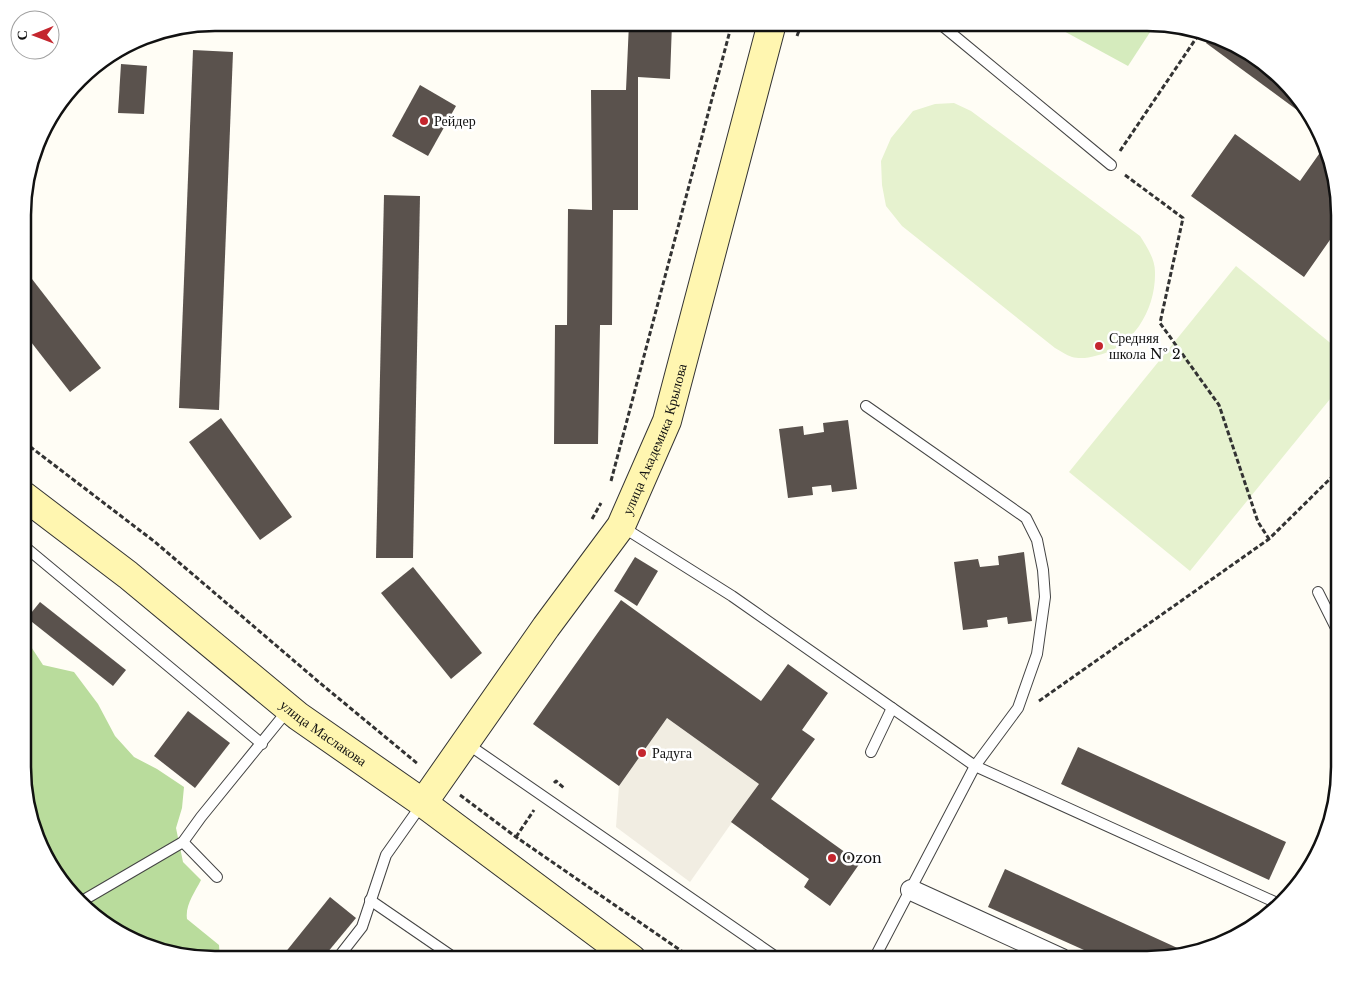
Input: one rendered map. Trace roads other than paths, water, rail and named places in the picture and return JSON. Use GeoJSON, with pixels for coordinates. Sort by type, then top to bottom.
{"type":"FeatureCollection","features":[{"type":"Feature","properties":{"kind":"street","name":"улица Академика Крылова"},"geometry":{"type":"LineString","coordinates":[[422,803],[546,627],[621,526],[666,421],[770,31]]}},
{"type":"Feature","properties":{"kind":"street","name":"улица Маслакова"},"geometry":{"type":"LineString","coordinates":[[31,501],[128,575],[289,709],[422,803],[621,951]]}},
{"type":"Feature","properties":{"kind":"street"},"geometry":{"type":"LineString","coordinates":[[911,890],[1043,951]]}},
{"type":"Feature","properties":{"kind":"lane"},"geometry":{"type":"LineString","coordinates":[[949,31],[1111,165]]}},
{"type":"Feature","properties":{"kind":"lane"},"geometry":{"type":"LineString","coordinates":[[866,406],[1026,518],[1037,540],[1043,570],[1045,597],[1037,654],[1018,708],[974,766],[878,951]]}},
{"type":"Feature","properties":{"kind":"lane"},"geometry":{"type":"LineString","coordinates":[[621,526],[732,596],[974,766],[1273,901]]}},
{"type":"Feature","properties":{"kind":"lane"},"geometry":{"type":"LineString","coordinates":[[31,552],[262,744]]}},
{"type":"Feature","properties":{"kind":"lane"},"geometry":{"type":"LineString","coordinates":[[1318,592],[1331,618]]}},
{"type":"Feature","properties":{"kind":"lane"},"geometry":{"type":"LineString","coordinates":[[871,752],[892,708]]}},
{"type":"Feature","properties":{"kind":"lane"},"geometry":{"type":"LineString","coordinates":[[87,898],[183,842],[201,817],[289,709]]}},
{"type":"Feature","properties":{"kind":"lane"},"geometry":{"type":"LineString","coordinates":[[465,742],[767,951]]}},
{"type":"Feature","properties":{"kind":"lane"},"geometry":{"type":"LineString","coordinates":[[344,951],[362,928],[386,855],[422,803]]}},
{"type":"Feature","properties":{"kind":"lane"},"geometry":{"type":"LineString","coordinates":[[183,842],[217,877]]}},
{"type":"Feature","properties":{"kind":"lane"},"geometry":{"type":"LineString","coordinates":[[370,900],[444,951]]}},
{"type":"Feature","properties":{"kind":"place","name":"Рейдер"},"geometry":{"type":"Point","coordinates":[424,121]}},
{"type":"Feature","properties":{"kind":"place","name":"Средняя школа № 2"},"geometry":{"type":"Point","coordinates":[1099,346]}},
{"type":"Feature","properties":{"kind":"place","name":"Радуга"},"geometry":{"type":"Point","coordinates":[642,753]}},
{"type":"Feature","properties":{"kind":"place","name":"Ozon"},"geometry":{"type":"Point","coordinates":[832,858]}}]}
